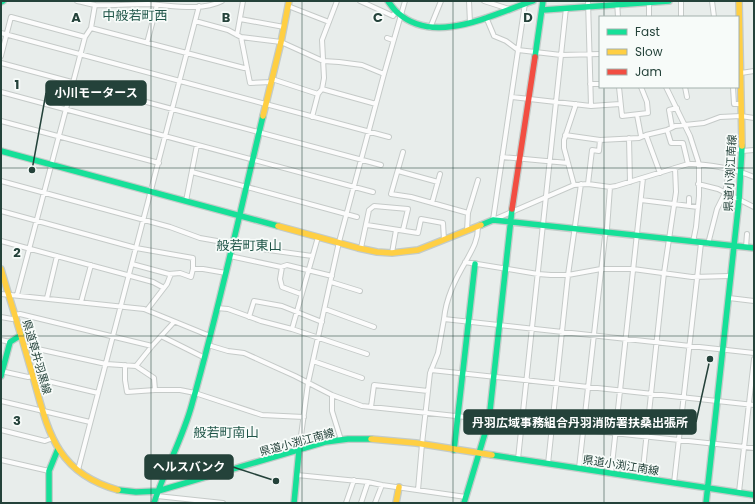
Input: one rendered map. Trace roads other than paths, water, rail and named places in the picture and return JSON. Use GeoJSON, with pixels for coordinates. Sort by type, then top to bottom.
{"type":"FeatureCollection","features":[{"type":"Feature","properties":{"kind":"street"},"geometry":{"type":"LineString","coordinates":[[77,1],[95,5],[157,4],[183,7],[199,6],[222,1]]}},
{"type":"Feature","properties":{"kind":"street"},"geometry":{"type":"LineString","coordinates":[[95,5],[102,1]]}},
{"type":"Feature","properties":{"kind":"street"},"geometry":{"type":"LineString","coordinates":[[243,1],[239,36],[250,84],[272,81],[318,94]]}},
{"type":"Feature","properties":{"kind":"street"},"geometry":{"type":"LineString","coordinates":[[312,117],[318,94],[322,89],[324,78],[322,40],[337,1]]}},
{"type":"Feature","properties":{"kind":"street"},"geometry":{"type":"LineString","coordinates":[[360,1],[393,16],[396,10]]}},
{"type":"Feature","properties":{"kind":"street"},"geometry":{"type":"LineString","coordinates":[[388,1],[401,16],[418,25],[430,28],[448,28],[533,1]]}},
{"type":"Feature","properties":{"kind":"street"},"geometry":{"type":"LineString","coordinates":[[294,503],[296,475],[308,383],[354,186],[398,20],[401,16],[405,1]]}},
{"type":"Feature","properties":{"kind":"street"},"geometry":{"type":"LineString","coordinates":[[430,28],[441,1]]}},
{"type":"Feature","properties":{"kind":"street"},"geometry":{"type":"LineString","coordinates":[[469,1],[470,22]]}},
{"type":"Feature","properties":{"kind":"street"},"geometry":{"type":"LineString","coordinates":[[464,503],[489,420],[512,212],[530,100],[543,1]]}},
{"type":"Feature","properties":{"kind":"street"},"geometry":{"type":"LineString","coordinates":[[543,10],[588,4],[668,1]]}},
{"type":"Feature","properties":{"kind":"street"},"geometry":{"type":"LineString","coordinates":[[681,1],[681,16]]}},
{"type":"Feature","properties":{"kind":"street"},"geometry":{"type":"LineString","coordinates":[[712,1],[714,16]]}},
{"type":"Feature","properties":{"kind":"street","name":"県道小渕江南線"},"geometry":{"type":"LineString","coordinates":[[706,503],[729,298],[741,173],[742,150],[739,80],[741,73],[739,49],[739,1]]}},
{"type":"Feature","properties":{"kind":"street"},"geometry":{"type":"LineString","coordinates":[[487,2],[509,9]]}},
{"type":"Feature","properties":{"kind":"street"},"geometry":{"type":"LineString","coordinates":[[649,2],[649,16]]}},
{"type":"Feature","properties":{"kind":"street"},"geometry":{"type":"LineString","coordinates":[[493,220],[526,3]]}},
{"type":"Feature","properties":{"kind":"street"},"geometry":{"type":"LineString","coordinates":[[617,3],[618,16]]}},
{"type":"Feature","properties":{"kind":"street"},"geometry":{"type":"LineString","coordinates":[[147,42],[157,4]]}},
{"type":"Feature","properties":{"kind":"street"},"geometry":{"type":"LineString","coordinates":[[154,503],[161,481],[183,430],[208,345],[247,187],[289,4],[329,22]]}},
{"type":"Feature","properties":{"kind":"street"},"geometry":{"type":"LineString","coordinates":[[588,4],[591,106]]}},
{"type":"Feature","properties":{"kind":"street"},"geometry":{"type":"LineString","coordinates":[[17,295],[80,54],[85,37],[91,28],[95,5]]}},
{"type":"Feature","properties":{"kind":"street"},"geometry":{"type":"LineString","coordinates":[[78,470],[188,54],[199,6]]}},
{"type":"Feature","properties":{"kind":"street"},"geometry":{"type":"LineString","coordinates":[[518,459],[566,8]]}},
{"type":"Feature","properties":{"kind":"street"},"geometry":{"type":"LineString","coordinates":[[1,56],[11,16],[85,37]]}},
{"type":"Feature","properties":{"kind":"street"},"geometry":{"type":"LineString","coordinates":[[486,17],[494,36],[506,41],[518,50],[562,55],[599,54]]}},
{"type":"Feature","properties":{"kind":"street"},"geometry":{"type":"LineString","coordinates":[[240,19],[284,27]]}},
{"type":"Feature","properties":{"kind":"street"},"geometry":{"type":"LineString","coordinates":[[195,21],[228,30],[239,36],[281,42],[323,61],[362,65],[384,74]]}},
{"type":"Feature","properties":{"kind":"street"},"geometry":{"type":"LineString","coordinates":[[91,28],[247,68]]}},
{"type":"Feature","properties":{"kind":"street"},"geometry":{"type":"LineString","coordinates":[[1,33],[389,137]]}},
{"type":"Feature","properties":{"kind":"street"},"geometry":{"type":"LineString","coordinates":[[387,38],[393,40]]}},
{"type":"Feature","properties":{"kind":"street"},"geometry":{"type":"LineString","coordinates":[[1,63],[381,165]]}},
{"type":"Feature","properties":{"kind":"street"},"geometry":{"type":"LineString","coordinates":[[741,73],[754,70]]}},
{"type":"Feature","properties":{"kind":"street"},"geometry":{"type":"LineString","coordinates":[[590,84],[599,84]]}},
{"type":"Feature","properties":{"kind":"street"},"geometry":{"type":"LineString","coordinates":[[619,88],[622,116],[648,113],[647,102],[641,88]]}},
{"type":"Feature","properties":{"kind":"street"},"geometry":{"type":"LineString","coordinates":[[667,88],[685,126],[699,164],[698,206],[693,242]]}},
{"type":"Feature","properties":{"kind":"street"},"geometry":{"type":"LineString","coordinates":[[685,88],[687,96]]}},
{"type":"Feature","properties":{"kind":"street"},"geometry":{"type":"LineString","coordinates":[[733,88],[734,104],[741,104]]}},
{"type":"Feature","properties":{"kind":"street"},"geometry":{"type":"LineString","coordinates":[[322,89],[376,104]]}},
{"type":"Feature","properties":{"kind":"street"},"geometry":{"type":"LineString","coordinates":[[1,92],[373,192]]}},
{"type":"Feature","properties":{"kind":"street"},"geometry":{"type":"LineString","coordinates":[[512,98],[591,106],[620,104]]}},
{"type":"Feature","properties":{"kind":"street"},"geometry":{"type":"LineString","coordinates":[[574,185],[564,148],[565,135],[576,104]]}},
{"type":"Feature","properties":{"kind":"street"},"geometry":{"type":"LineString","coordinates":[[672,127],[669,110],[677,108]]}},
{"type":"Feature","properties":{"kind":"street"},"geometry":{"type":"LineString","coordinates":[[637,115],[641,136]]}},
{"type":"Feature","properties":{"kind":"street"},"geometry":{"type":"LineString","coordinates":[[565,135],[600,140],[639,138],[641,136],[667,130],[672,127],[704,123],[720,118],[741,116],[754,118]]}},
{"type":"Feature","properties":{"kind":"street"},"geometry":{"type":"LineString","coordinates":[[1,121],[159,163]]}},
{"type":"Feature","properties":{"kind":"street"},"geometry":{"type":"LineString","coordinates":[[667,130],[671,143],[683,144],[688,164]]}},
{"type":"Feature","properties":{"kind":"street"},"geometry":{"type":"LineString","coordinates":[[646,135],[660,173]]}},
{"type":"Feature","properties":{"kind":"street"},"geometry":{"type":"LineString","coordinates":[[629,138],[630,182]]}},
{"type":"Feature","properties":{"kind":"street"},"geometry":{"type":"LineString","coordinates":[[588,184],[591,150],[599,151],[600,140]]}},
{"type":"Feature","properties":{"kind":"street"},"geometry":{"type":"LineString","coordinates":[[186,201],[197,145]]}},
{"type":"Feature","properties":{"kind":"street"},"geometry":{"type":"LineString","coordinates":[[708,244],[717,209],[725,193],[731,162],[729,151],[754,150]]}},
{"type":"Feature","properties":{"kind":"street"},"geometry":{"type":"LineString","coordinates":[[1,151],[318,237],[377,252],[392,253],[418,250],[433,246],[574,185],[588,184],[610,186],[630,182],[688,164],[699,164],[730,170],[754,177]]}},
{"type":"Feature","properties":{"kind":"street"},"geometry":{"type":"LineString","coordinates":[[403,152],[391,194],[412,197],[468,213]]}},
{"type":"Feature","properties":{"kind":"street"},"geometry":{"type":"LineString","coordinates":[[502,157],[520,160],[568,163]]}},
{"type":"Feature","properties":{"kind":"street"},"geometry":{"type":"LineString","coordinates":[[642,478],[664,273],[676,192],[675,168]]}},
{"type":"Feature","properties":{"kind":"street"},"geometry":{"type":"LineString","coordinates":[[398,171],[438,182]]}},
{"type":"Feature","properties":{"kind":"street"},"geometry":{"type":"LineString","coordinates":[[192,172],[357,217]]}},
{"type":"Feature","properties":{"kind":"street"},"geometry":{"type":"LineString","coordinates":[[432,203],[440,174]]}},
{"type":"Feature","properties":{"kind":"street"},"geometry":{"type":"LineString","coordinates":[[611,474],[643,178]]}},
{"type":"Feature","properties":{"kind":"street"},"geometry":{"type":"LineString","coordinates":[[467,231],[468,213],[478,180]]}},
{"type":"Feature","properties":{"kind":"street"},"geometry":{"type":"LineString","coordinates":[[1,181],[144,220],[200,238],[217,241],[220,244],[312,256]]}},
{"type":"Feature","properties":{"kind":"street"},"geometry":{"type":"LineString","coordinates":[[548,464],[568,275],[581,184]]}},
{"type":"Feature","properties":{"kind":"street"},"geometry":{"type":"LineString","coordinates":[[698,184],[718,189],[754,207]]}},
{"type":"Feature","properties":{"kind":"street"},"geometry":{"type":"LineString","coordinates":[[579,468],[610,186]]}},
{"type":"Feature","properties":{"kind":"street"},"geometry":{"type":"LineString","coordinates":[[689,198],[689,205]]}},
{"type":"Feature","properties":{"kind":"street"},"geometry":{"type":"LineString","coordinates":[[641,200],[698,206]]}},
{"type":"Feature","properties":{"kind":"street"},"geometry":{"type":"LineString","coordinates":[[361,248],[369,210],[374,206],[408,209],[403,230]]}},
{"type":"Feature","properties":{"kind":"street"},"geometry":{"type":"LineString","coordinates":[[1,211],[136,248],[193,258],[191,277],[180,273],[171,274],[132,264]]}},
{"type":"Feature","properties":{"kind":"street"},"geometry":{"type":"LineString","coordinates":[[367,225],[418,233],[421,219],[443,223],[444,240]]}},
{"type":"Feature","properties":{"kind":"street"},"geometry":{"type":"LineString","coordinates":[[493,220],[574,230],[754,248]]}},
{"type":"Feature","properties":{"kind":"street"},"geometry":{"type":"LineString","coordinates":[[418,490],[431,370],[438,353],[445,308],[450,291],[477,240],[478,227]]}},
{"type":"Feature","properties":{"kind":"street"},"geometry":{"type":"LineString","coordinates":[[392,253],[396,230]]}},
{"type":"Feature","properties":{"kind":"street"},"geometry":{"type":"LineString","coordinates":[[746,247],[747,234]]}},
{"type":"Feature","properties":{"kind":"street"},"geometry":{"type":"LineString","coordinates":[[292,329],[318,237]]}},
{"type":"Feature","properties":{"kind":"street"},"geometry":{"type":"LineString","coordinates":[[1,241],[153,282],[164,288]]}},
{"type":"Feature","properties":{"kind":"street"},"geometry":{"type":"LineString","coordinates":[[674,483],[701,243]]}},
{"type":"Feature","properties":{"kind":"street"},"geometry":{"type":"LineString","coordinates":[[47,298],[57,256]]}},
{"type":"Feature","properties":{"kind":"street"},"geometry":{"type":"LineString","coordinates":[[230,256],[282,267],[287,265],[332,276]]}},
{"type":"Feature","properties":{"kind":"street"},"geometry":{"type":"LineString","coordinates":[[465,262],[538,274],[568,275],[601,269],[633,269],[697,277],[730,276]]}},
{"type":"Feature","properties":{"kind":"street"},"geometry":{"type":"LineString","coordinates":[[454,450],[475,264]]}},
{"type":"Feature","properties":{"kind":"street"},"geometry":{"type":"LineString","coordinates":[[81,302],[91,265]]}},
{"type":"Feature","properties":{"kind":"street"},"geometry":{"type":"LineString","coordinates":[[282,267],[280,279],[282,287],[301,294]]}},
{"type":"Feature","properties":{"kind":"street","name":"県道草井羽黒線"},"geometry":{"type":"LineString","coordinates":[[1,269],[34,378],[42,410],[52,438],[58,449]]}},
{"type":"Feature","properties":{"kind":"street"},"geometry":{"type":"LineString","coordinates":[[193,269],[203,269],[226,273]]}},
{"type":"Feature","properties":{"kind":"street"},"geometry":{"type":"LineString","coordinates":[[146,310],[167,284],[171,274]]}},
{"type":"Feature","properties":{"kind":"street"},"geometry":{"type":"LineString","coordinates":[[331,282],[360,291]]}},
{"type":"Feature","properties":{"kind":"street"},"geometry":{"type":"LineString","coordinates":[[1,294],[121,306],[146,310],[210,336]]}},
{"type":"Feature","properties":{"kind":"street"},"geometry":{"type":"LineString","coordinates":[[729,298],[754,301]]}},
{"type":"Feature","properties":{"kind":"street"},"geometry":{"type":"LineString","coordinates":[[249,317],[254,301],[282,306],[322,322]]}},
{"type":"Feature","properties":{"kind":"street"},"geometry":{"type":"LineString","coordinates":[[217,308],[228,309],[261,321],[292,329],[367,354]]}},
{"type":"Feature","properties":{"kind":"street"},"geometry":{"type":"LineString","coordinates":[[325,309],[374,327]]}},
{"type":"Feature","properties":{"kind":"street"},"geometry":{"type":"LineString","coordinates":[[1,316],[12,319],[20,314],[152,346]]}},
{"type":"Feature","properties":{"kind":"street"},"geometry":{"type":"LineString","coordinates":[[444,319],[754,353]]}},
{"type":"Feature","properties":{"kind":"street"},"geometry":{"type":"LineString","coordinates":[[136,366],[174,322]]}},
{"type":"Feature","properties":{"kind":"street"},"geometry":{"type":"LineString","coordinates":[[21,335],[10,342],[1,373],[39,379],[98,394]]}},
{"type":"Feature","properties":{"kind":"street"},"geometry":{"type":"LineString","coordinates":[[162,336],[204,358]]}},
{"type":"Feature","properties":{"kind":"street"},"geometry":{"type":"LineString","coordinates":[[1,340],[10,342]]}},
{"type":"Feature","properties":{"kind":"street"},"geometry":{"type":"LineString","coordinates":[[208,345],[228,351],[244,353],[295,376],[332,395],[362,406],[754,448]]}},
{"type":"Feature","properties":{"kind":"street"},"geometry":{"type":"LineString","coordinates":[[24,346],[106,364],[136,366],[154,378],[155,390]]}},
{"type":"Feature","properties":{"kind":"street"},"geometry":{"type":"LineString","coordinates":[[739,492],[754,359]]}},
{"type":"Feature","properties":{"kind":"street"},"geometry":{"type":"LineString","coordinates":[[313,361],[362,378]]}},
{"type":"Feature","properties":{"kind":"street"},"geometry":{"type":"LineString","coordinates":[[125,365],[127,392],[180,390],[195,393],[262,415],[304,417]]}},
{"type":"Feature","properties":{"kind":"street"},"geometry":{"type":"LineString","coordinates":[[431,370],[754,404]]}},
{"type":"Feature","properties":{"kind":"street"},"geometry":{"type":"LineString","coordinates":[[371,406],[374,385],[428,391]]}},
{"type":"Feature","properties":{"kind":"street"},"geometry":{"type":"LineString","coordinates":[[332,395],[332,411],[341,440]]}},
{"type":"Feature","properties":{"kind":"street"},"geometry":{"type":"LineString","coordinates":[[1,401],[90,422]]}},
{"type":"Feature","properties":{"kind":"street"},"geometry":{"type":"LineString","coordinates":[[1,430],[45,441],[52,438]]}},
{"type":"Feature","properties":{"kind":"street","name":"県道小渕江南線"},"geometry":{"type":"LineString","coordinates":[[58,449],[78,470],[93,480],[122,491],[158,494],[326,442],[366,438],[422,444],[708,488]]}},
{"type":"Feature","properties":{"kind":"street"},"geometry":{"type":"LineString","coordinates":[[49,503],[48,471],[58,449]]}},
{"type":"Feature","properties":{"kind":"street"},"geometry":{"type":"LineString","coordinates":[[1,460],[48,471]]}},
{"type":"Feature","properties":{"kind":"street"},"geometry":{"type":"LineString","coordinates":[[296,475],[354,480],[466,497]]}},
{"type":"Feature","properties":{"kind":"street"},"geometry":{"type":"LineString","coordinates":[[346,503],[354,480]]}},
{"type":"Feature","properties":{"kind":"street"},"geometry":{"type":"LineString","coordinates":[[361,503],[368,482]]}},
{"type":"Feature","properties":{"kind":"street"},"geometry":{"type":"LineString","coordinates":[[375,503],[382,485]]}},
{"type":"Feature","properties":{"kind":"street"},"geometry":{"type":"LineString","coordinates":[[396,503],[399,487]]}},
{"type":"Feature","properties":{"kind":"street"},"geometry":{"type":"LineString","coordinates":[[708,488],[754,494]]}},
{"type":"Feature","properties":{"kind":"street"},"geometry":{"type":"LineString","coordinates":[[158,494],[223,503]]}},
{"type":"Feature","properties":{"kind":"place","name":"小川モータース"},"geometry":{"type":"Point","coordinates":[32,170]}},
{"type":"Feature","properties":{"kind":"place","name":"丹羽広域事務組合丹羽消防署扶桑出張所"},"geometry":{"type":"Point","coordinates":[710,359]}},
{"type":"Feature","properties":{"kind":"place","name":"ヘルスバンク"},"geometry":{"type":"Point","coordinates":[276,481]}},
{"type":"Feature","properties":{"kind":"district","name":"中般若町西"},"geometry":{"type":"Point","coordinates":[135,15]}},
{"type":"Feature","properties":{"kind":"district","name":"般若町東山"},"geometry":{"type":"Point","coordinates":[249,245]}},
{"type":"Feature","properties":{"kind":"district","name":"般若町南山"},"geometry":{"type":"Point","coordinates":[226,432]}}]}
